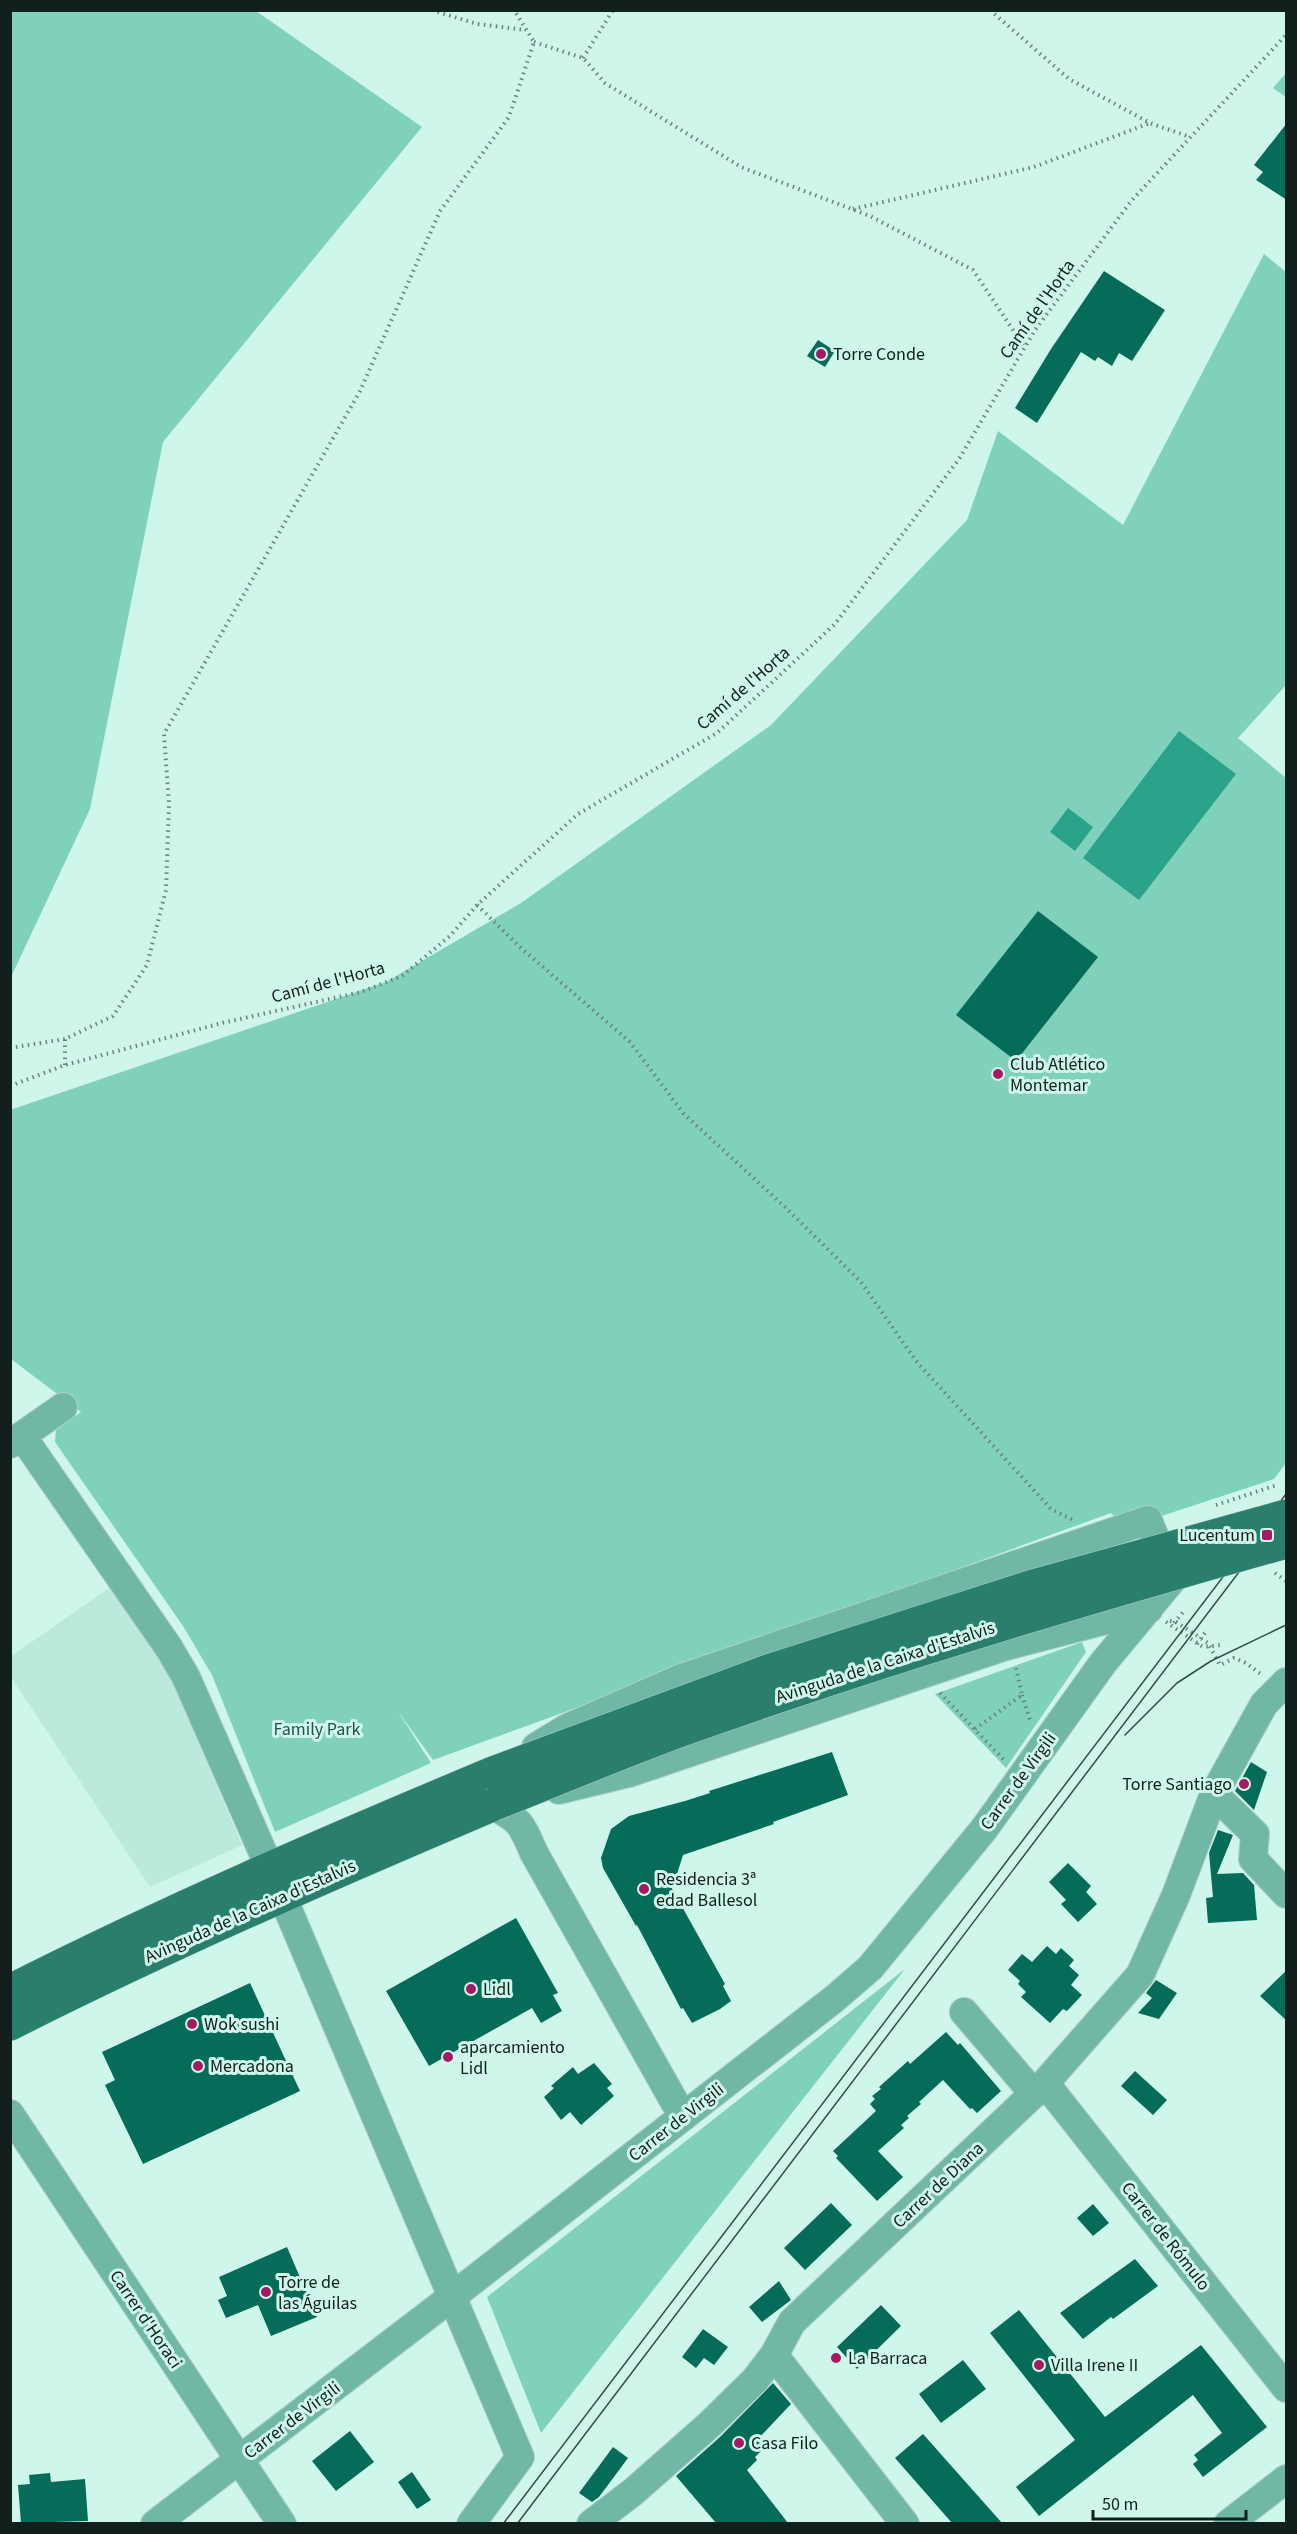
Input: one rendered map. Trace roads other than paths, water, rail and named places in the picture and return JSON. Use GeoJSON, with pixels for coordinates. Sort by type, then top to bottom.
{"type":"FeatureCollection","features":[{"type":"Feature","properties":{"kind":"main road","name":"Avinguda de la Caixa d'Estalvis"},"geometry":{"type":"LineString","coordinates":[[10,1991],[69,1961],[275,1882],[768,1671],[1030,1587],[1287,1516]]}},
{"type":"Feature","properties":{"kind":"main road","name":"Avinguda de la Caixa d'Estalvis"},"geometry":{"type":"LineString","coordinates":[[492,1789],[688,1728],[1036,1613],[1287,1542]]}},
{"type":"Feature","properties":{"kind":"main road","name":"Avinguda de la Caixa d'Estalvis"},"geometry":{"type":"LineString","coordinates":[[10,2024],[92,1983],[275,1882]]}},
{"type":"Feature","properties":{"kind":"street"},"geometry":{"type":"LineString","coordinates":[[63,1407],[16,1440],[169,1648],[186,1677],[520,2457],[471,2523]]}},
{"type":"Feature","properties":{"kind":"street","name":"Avinguda de la Caixa d'Estalvis"},"geometry":{"type":"LineString","coordinates":[[492,1789],[567,1728],[679,1679],[1137,1524]]}},
{"type":"Feature","properties":{"kind":"street","name":"Carrer de Virgili"},"geometry":{"type":"LineString","coordinates":[[155,2523],[453,2296],[870,1968],[984,1829],[1120,1643],[1157,1615],[1172,1580],[1137,1524]]}},
{"type":"Feature","properties":{"kind":"street","name":"Avinguda de la Caixa d'Estalvis"},"geometry":{"type":"LineString","coordinates":[[492,1789],[629,1773],[1004,1647],[1105,1619],[1157,1615]]}},
{"type":"Feature","properties":{"kind":"street"},"geometry":{"type":"LineString","coordinates":[[1105,1619],[1120,1643]]}},
{"type":"Feature","properties":{"kind":"street","name":"Carrer de Diana"},"geometry":{"type":"LineString","coordinates":[[591,2523],[633,2492],[709,2425],[754,2380],[774,2355],[792,2322],[1040,2088],[1140,1975],[1176,1895],[1214,1794],[1264,1704],[1283,1685]]}},
{"type":"Feature","properties":{"kind":"street"},"geometry":{"type":"LineString","coordinates":[[492,1789],[523,1828],[534,1853],[682,2117]]}},
{"type":"Feature","properties":{"kind":"street"},"geometry":{"type":"LineString","coordinates":[[1214,1794],[1255,1834],[1253,1859],[1287,1894]]}},
{"type":"Feature","properties":{"kind":"street","name":"Carrer de Rómulo"},"geometry":{"type":"LineString","coordinates":[[964,2012],[1040,2088],[1287,2388]]}},
{"type":"Feature","properties":{"kind":"street","name":"Carrer d'Horaci"},"geometry":{"type":"LineString","coordinates":[[10,2114],[282,2523]]}},
{"type":"Feature","properties":{"kind":"street"},"geometry":{"type":"LineString","coordinates":[[774,2355],[905,2523]]}},
{"type":"Feature","properties":{"kind":"street"},"geometry":{"type":"LineString","coordinates":[[1228,2523],[1287,2479]]}},
{"type":"Feature","properties":{"kind":"tram line"},"geometry":{"type":"LineString","coordinates":[[503,2524],[1286,1494]]}},
{"type":"Feature","properties":{"kind":"tram line"},"geometry":{"type":"LineString","coordinates":[[517,2524],[1286,1510]]}},
{"type":"Feature","properties":{"kind":"tram line"},"geometry":{"type":"LineString","coordinates":[[1125,1735],[1177,1683],[1211,1661],[1286,1625]]}},
{"type":"Feature","properties":{"kind":"place","name":"Torre Conde"},"geometry":{"type":"Point","coordinates":[821,354]}},
{"type":"Feature","properties":{"kind":"place","name":"Club Atlético Montemar"},"geometry":{"type":"Point","coordinates":[998,1074]}},
{"type":"Feature","properties":{"kind":"place","name":"Lucentum"},"geometry":{"type":"Point","coordinates":[1267,1535]}},
{"type":"Feature","properties":{"kind":"place","name":"Torre Santiago"},"geometry":{"type":"Point","coordinates":[1244,1784]}},
{"type":"Feature","properties":{"kind":"place","name":"Residencia 3ª edad Ballesol"},"geometry":{"type":"Point","coordinates":[644,1889]}},
{"type":"Feature","properties":{"kind":"place","name":"Lidl"},"geometry":{"type":"Point","coordinates":[471,1989]}},
{"type":"Feature","properties":{"kind":"place","name":"Wok sushi"},"geometry":{"type":"Point","coordinates":[192,2024]}},
{"type":"Feature","properties":{"kind":"place","name":"aparcamiento Lidl"},"geometry":{"type":"Point","coordinates":[448,2057]}},
{"type":"Feature","properties":{"kind":"place","name":"Mercadona"},"geometry":{"type":"Point","coordinates":[198,2066]}},
{"type":"Feature","properties":{"kind":"place","name":"Torre de las Águilas"},"geometry":{"type":"Point","coordinates":[266,2292]}},
{"type":"Feature","properties":{"kind":"place","name":"La Barraca"},"geometry":{"type":"Point","coordinates":[836,2358]}},
{"type":"Feature","properties":{"kind":"place","name":"Villa Irene II"},"geometry":{"type":"Point","coordinates":[1039,2365]}},
{"type":"Feature","properties":{"kind":"place","name":"Casa Filo"},"geometry":{"type":"Point","coordinates":[739,2443]}},
{"type":"Feature","properties":{"kind":"park label","name":"Family Park"},"geometry":{"type":"Point","coordinates":[317,1729]}}]}
